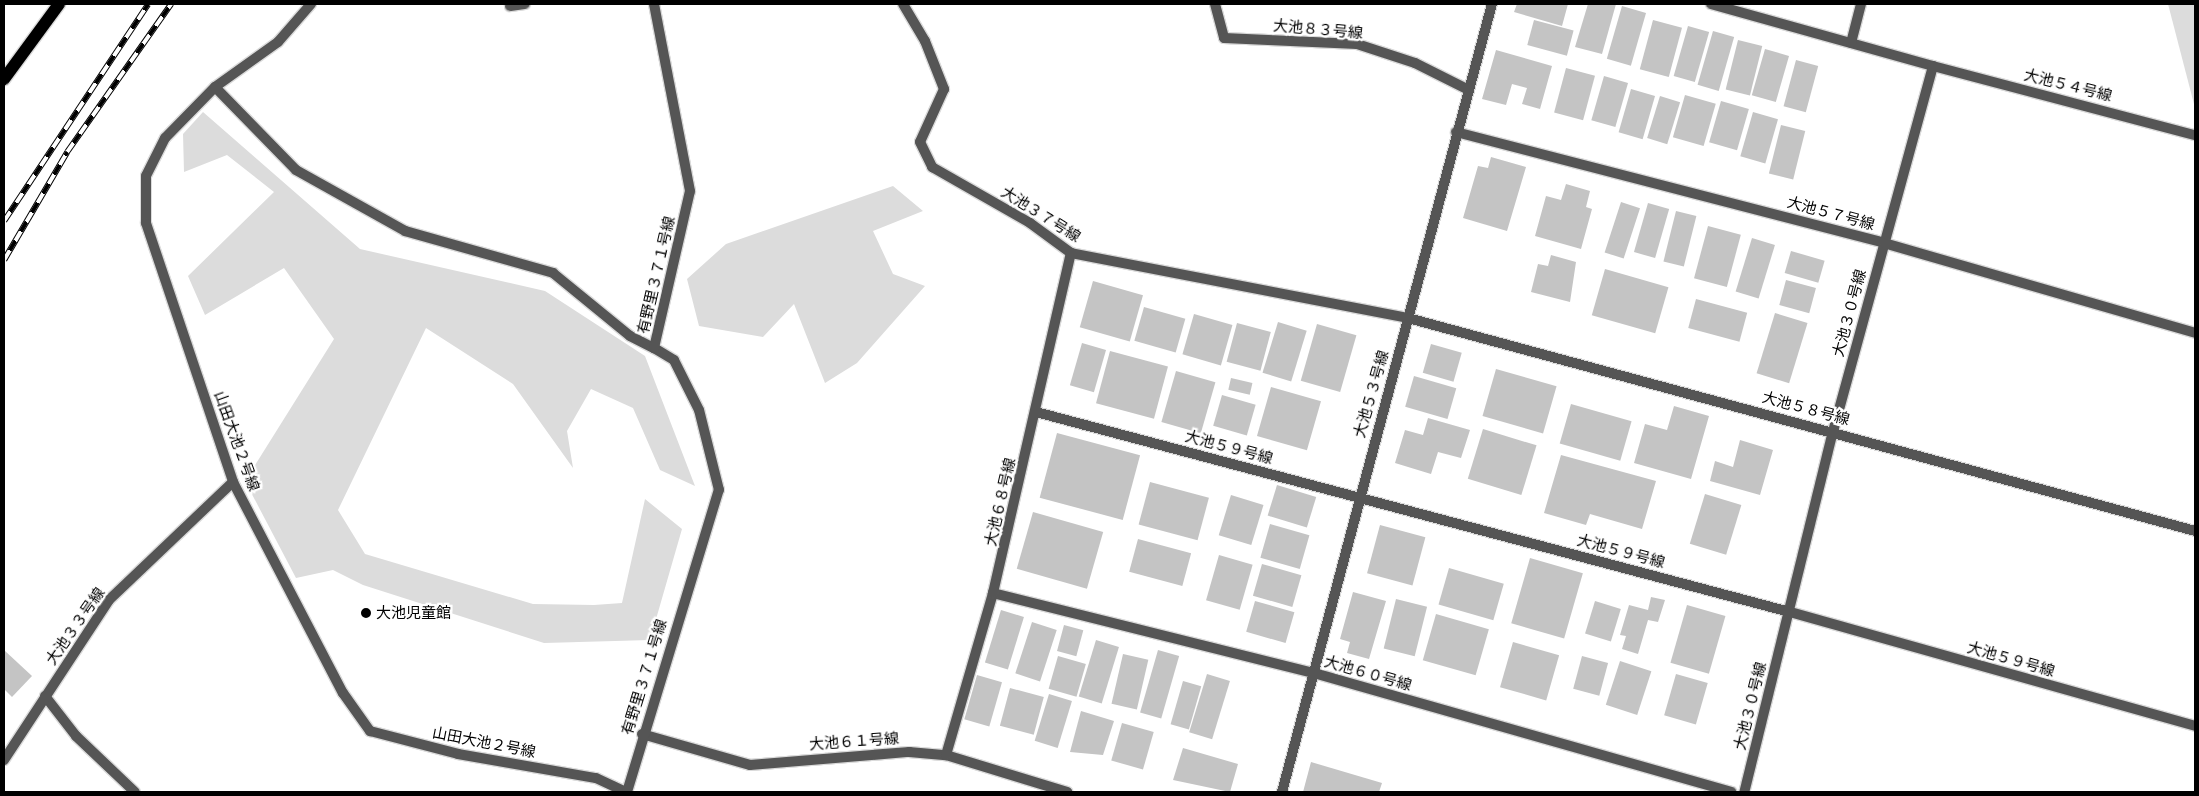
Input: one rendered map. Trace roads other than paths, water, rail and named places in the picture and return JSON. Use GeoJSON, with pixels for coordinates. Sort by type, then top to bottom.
{"type":"FeatureCollection","features":[{"type":"Feature","properties":{"kind":"main road"},"geometry":{"type":"LineString","coordinates":[[4,79],[59,4]]}},
{"type":"Feature","properties":{"kind":"street","name":"山田大池２号線"},"geometry":{"type":"LineString","coordinates":[[311,4],[278,42],[215,88],[165,138],[146,176],[146,223],[233,482],[343,693],[370,731],[458,754],[596,778],[626,792]]}},
{"type":"Feature","properties":{"kind":"street"},"geometry":{"type":"LineString","coordinates":[[510,6],[525,4]]}},
{"type":"Feature","properties":{"kind":"street","name":"有野里３７１号線"},"geometry":{"type":"LineString","coordinates":[[626,792],[642,734],[719,490],[699,410],[674,360],[654,348],[690,191],[654,4]]}},
{"type":"Feature","properties":{"kind":"street","name":"大池３７号線"},"geometry":{"type":"LineString","coordinates":[[903,4],[925,41],[944,89],[920,142],[932,167],[1030,223],[1071,253],[1408,318]]}},
{"type":"Feature","properties":{"kind":"street","name":"大池８３号線"},"geometry":{"type":"LineString","coordinates":[[1215,4],[1224,38],[1356,44],[1415,63],[1467,89]]}},
{"type":"Feature","properties":{"kind":"street","name":"大池５３号線"},"geometry":{"type":"LineString","coordinates":[[1282,792],[1358,496],[1408,318],[1467,89],[1492,4]]}},
{"type":"Feature","properties":{"kind":"street"},"geometry":{"type":"LineString","coordinates":[[1711,4],[1933,66]]}},
{"type":"Feature","properties":{"kind":"street"},"geometry":{"type":"LineString","coordinates":[[1851,43],[1861,4]]}},
{"type":"Feature","properties":{"kind":"street","name":"大池５４号線"},"geometry":{"type":"LineString","coordinates":[[1933,66],[2195,135]]}},
{"type":"Feature","properties":{"kind":"street","name":"大池３０号線"},"geometry":{"type":"LineString","coordinates":[[1744,792],[1790,612],[1833,431],[1933,66]]}},
{"type":"Feature","properties":{"kind":"street"},"geometry":{"type":"LineString","coordinates":[[215,88],[296,170],[405,231],[552,273],[630,336],[654,348]]}},
{"type":"Feature","properties":{"kind":"street","name":"大池５７号線"},"geometry":{"type":"LineString","coordinates":[[1456,132],[1884,243],[2195,333]]}},
{"type":"Feature","properties":{"kind":"street","name":"大池６８号線"},"geometry":{"type":"LineString","coordinates":[[946,755],[994,593],[1071,253]]}},
{"type":"Feature","properties":{"kind":"street","name":"大池５８号線"},"geometry":{"type":"LineString","coordinates":[[1408,318],[1833,431],[2195,531]]}},
{"type":"Feature","properties":{"kind":"street","name":"大池５９号線"},"geometry":{"type":"LineString","coordinates":[[1036,412],[1790,612],[2195,726]]}},
{"type":"Feature","properties":{"kind":"street","name":"大池３３号線"},"geometry":{"type":"LineString","coordinates":[[4,760],[109,600],[233,482]]}},
{"type":"Feature","properties":{"kind":"street","name":"大池６０号線"},"geometry":{"type":"LineString","coordinates":[[994,593],[1314,673],[1731,792]]}},
{"type":"Feature","properties":{"kind":"street"},"geometry":{"type":"LineString","coordinates":[[45,696],[76,736],[135,792]]}},
{"type":"Feature","properties":{"kind":"street","name":"大池６１号線"},"geometry":{"type":"LineString","coordinates":[[642,734],[750,765],[909,752],[946,755],[1067,792]]}},
{"type":"Feature","properties":{"kind":"railway"},"geometry":{"type":"LineString","coordinates":[[4,221],[148,4]]}},
{"type":"Feature","properties":{"kind":"railway"},"geometry":{"type":"LineString","coordinates":[[4,260],[67,152],[171,4]]}},
{"type":"Feature","properties":{"kind":"place","name":"大池児童館"},"geometry":{"type":"Point","coordinates":[366,613]}}]}
